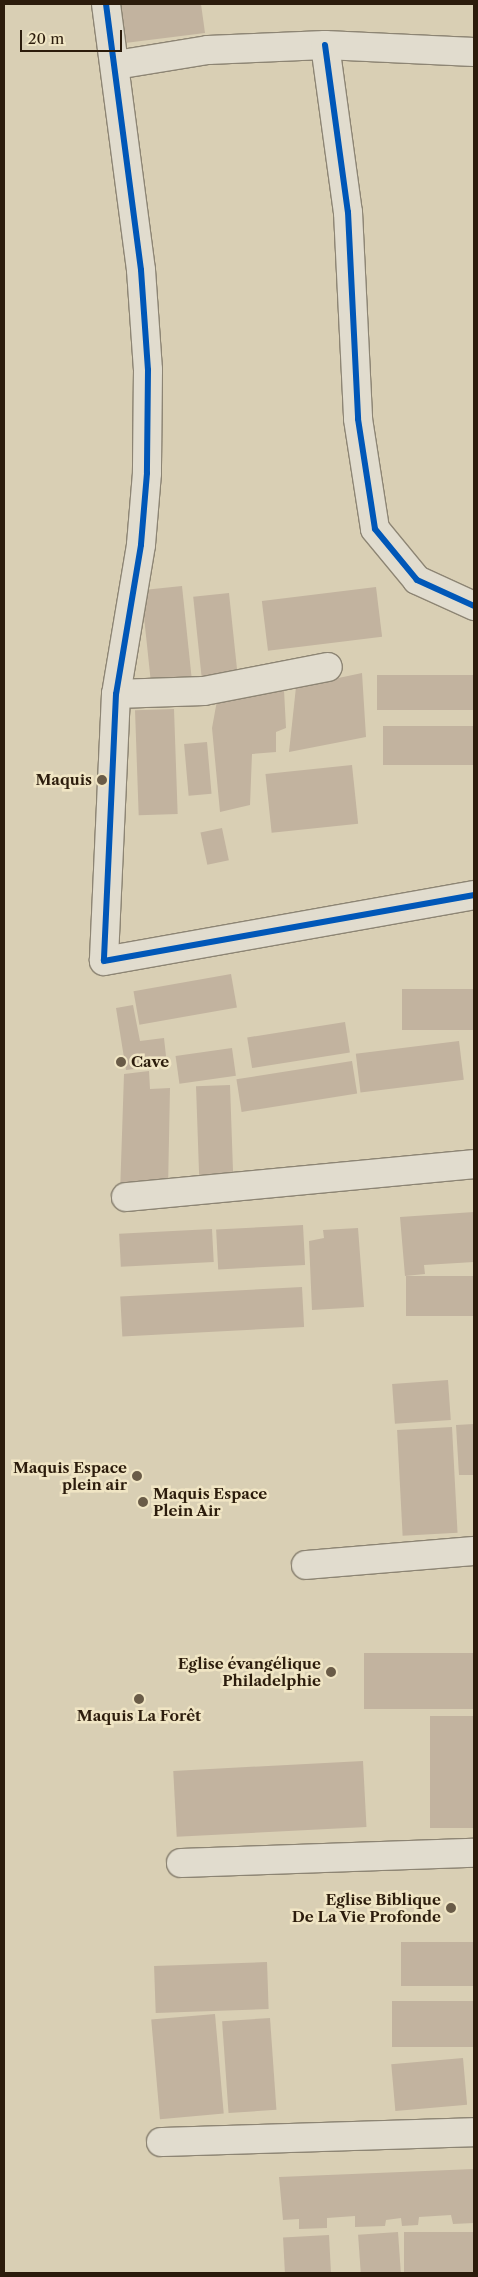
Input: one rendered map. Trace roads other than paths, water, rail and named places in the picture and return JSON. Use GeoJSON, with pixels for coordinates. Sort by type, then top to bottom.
{"type":"FeatureCollection","features":[{"type":"Feature","properties":{"kind":"street"},"geometry":{"type":"LineString","coordinates":[[106,4],[116,65],[142,270],[148,370],[148,473],[141,545],[116,694],[104,961],[474,895]]}},
{"type":"Feature","properties":{"kind":"street"},"geometry":{"type":"LineString","coordinates":[[116,65],[208,50],[325,45],[474,52]]}},
{"type":"Feature","properties":{"kind":"street"},"geometry":{"type":"LineString","coordinates":[[325,45],[348,212],[358,419],[374,529],[417,580],[474,606]]}},
{"type":"Feature","properties":{"kind":"street"},"geometry":{"type":"LineString","coordinates":[[116,694],[204,691],[328,666]]}},
{"type":"Feature","properties":{"kind":"street"},"geometry":{"type":"LineString","coordinates":[[126,1197],[474,1164]]}},
{"type":"Feature","properties":{"kind":"street"},"geometry":{"type":"LineString","coordinates":[[306,1565],[474,1551]]}},
{"type":"Feature","properties":{"kind":"street"},"geometry":{"type":"LineString","coordinates":[[181,1863],[474,1853]]}},
{"type":"Feature","properties":{"kind":"street"},"geometry":{"type":"LineString","coordinates":[[160,2142],[474,2132]]}},
{"type":"Feature","properties":{"kind":"place","name":"Maquis"},"geometry":{"type":"Point","coordinates":[102,780]}},
{"type":"Feature","properties":{"kind":"place","name":"Cave"},"geometry":{"type":"Point","coordinates":[121,1062]}},
{"type":"Feature","properties":{"kind":"place","name":"Maquis Espace plein air"},"geometry":{"type":"Point","coordinates":[137,1476]}},
{"type":"Feature","properties":{"kind":"place","name":"Maquis Espace Plein Air"},"geometry":{"type":"Point","coordinates":[143,1502]}},
{"type":"Feature","properties":{"kind":"place","name":"Eglise évangélique Philadelphie"},"geometry":{"type":"Point","coordinates":[331,1672]}},
{"type":"Feature","properties":{"kind":"place","name":"Maquis La Forêt"},"geometry":{"type":"Point","coordinates":[139,1699]}},
{"type":"Feature","properties":{"kind":"place","name":"Eglise Biblique De La Vie Profonde"},"geometry":{"type":"Point","coordinates":[451,1908]}}]}
